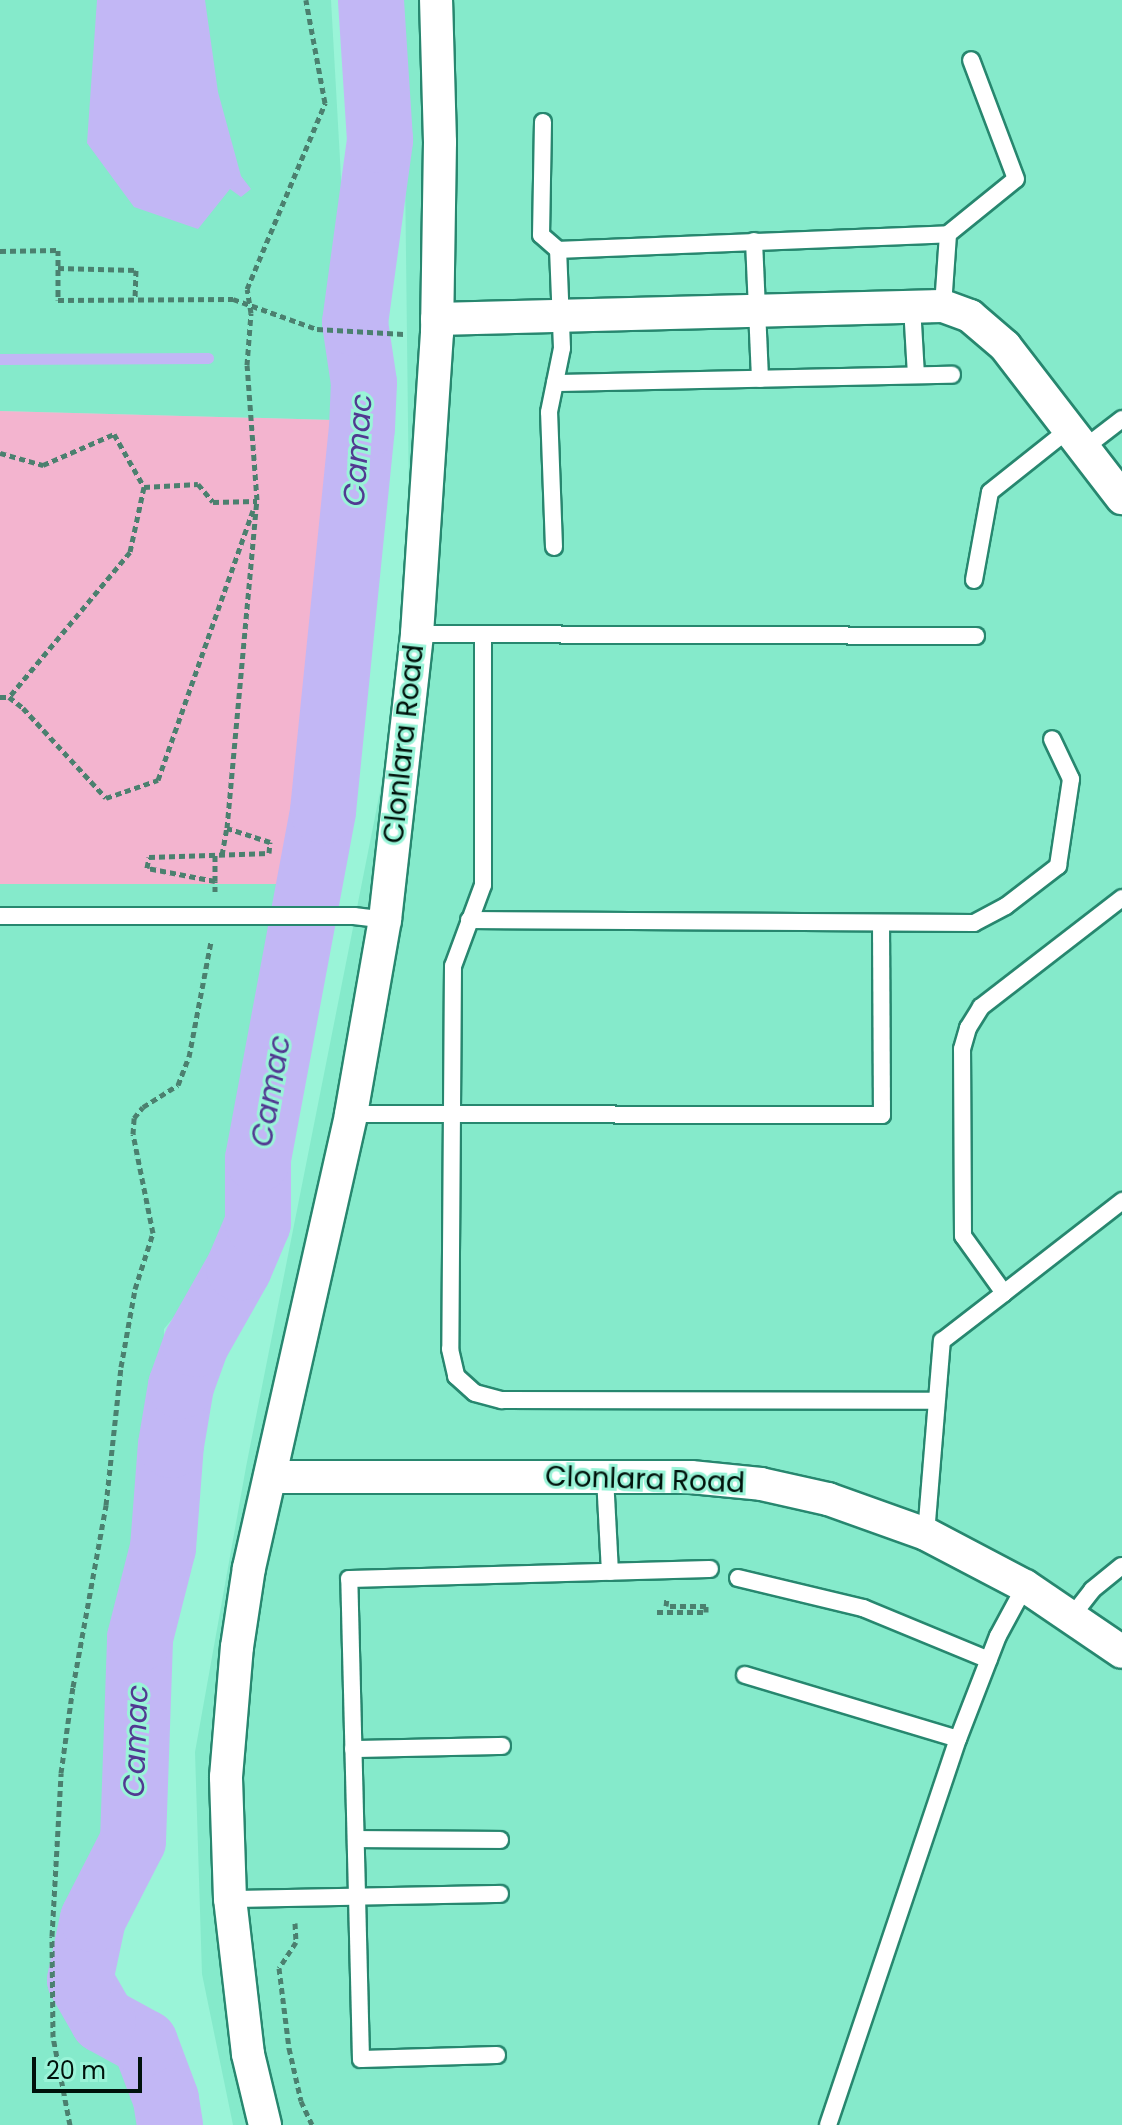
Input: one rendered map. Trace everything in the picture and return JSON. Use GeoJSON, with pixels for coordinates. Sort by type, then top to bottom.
{"type":"FeatureCollection","features":[{"type":"Feature","properties":{"kind":"street","name":"Clonlara Road"},"geometry":{"type":"LineString","coordinates":[[265,2125],[248,2054],[230,1899],[226,1777],[237,1647],[249,1568],[351,1114],[385,920],[417,634],[437,319],[440,142],[436,0]]}},
{"type":"Feature","properties":{"kind":"street"},"geometry":{"type":"LineString","coordinates":[[437,319],[928,306],[970,316],[1005,346],[1122,498]]}},
{"type":"Feature","properties":{"kind":"street","name":"Clonlara Road"},"geometry":{"type":"LineString","coordinates":[[270,1477],[691,1477],[761,1484],[828,1499],[926,1534],[1025,1586],[1122,1652]]}},
{"type":"Feature","properties":{"kind":"lane"},"geometry":{"type":"LineString","coordinates":[[916,375],[928,306],[948,234],[1016,179],[971,60]]}},
{"type":"Feature","properties":{"kind":"lane"},"geometry":{"type":"LineString","coordinates":[[543,122],[541,235],[558,250],[948,234]]}},
{"type":"Feature","properties":{"kind":"lane"},"geometry":{"type":"LineString","coordinates":[[754,241],[760,379]]}},
{"type":"Feature","properties":{"kind":"lane"},"geometry":{"type":"LineString","coordinates":[[554,547],[549,412],[562,348],[558,250]]}},
{"type":"Feature","properties":{"kind":"lane"},"geometry":{"type":"LineString","coordinates":[[555,383],[952,375]]}},
{"type":"Feature","properties":{"kind":"lane"},"geometry":{"type":"LineString","coordinates":[[974,580],[990,492],[1076,440],[1122,419]]}},
{"type":"Feature","properties":{"kind":"lane"},"geometry":{"type":"LineString","coordinates":[[417,634],[976,636]]}},
{"type":"Feature","properties":{"kind":"lane"},"geometry":{"type":"LineString","coordinates":[[483,634],[483,885],[453,966],[450,1349],[456,1376],[475,1393],[502,1400],[935,1401]]}},
{"type":"Feature","properties":{"kind":"lane"},"geometry":{"type":"LineString","coordinates":[[469,920],[974,923],[1006,906],[1058,866],[1071,779],[1052,739]]}},
{"type":"Feature","properties":{"kind":"lane"},"geometry":{"type":"LineString","coordinates":[[1004,1293],[963,1236],[962,1049],[968,1028],[981,1007],[1122,898]]}},
{"type":"Feature","properties":{"kind":"lane"},"geometry":{"type":"LineString","coordinates":[[0,916],[334,916],[385,920]]}},
{"type":"Feature","properties":{"kind":"lane"},"geometry":{"type":"LineString","coordinates":[[351,1114],[882,1115],[881,923]]}},
{"type":"Feature","properties":{"kind":"lane"},"geometry":{"type":"LineString","coordinates":[[926,1534],[931,1506],[935,1401],[942,1341],[1122,1201]]}},
{"type":"Feature","properties":{"kind":"lane"},"geometry":{"type":"LineString","coordinates":[[605,1477],[610,1572]]}},
{"type":"Feature","properties":{"kind":"lane"},"geometry":{"type":"LineString","coordinates":[[1072,1616],[1092,1590],[1122,1566]]}},
{"type":"Feature","properties":{"kind":"lane"},"geometry":{"type":"LineString","coordinates":[[497,2055],[361,2059],[349,1579],[710,1569]]}},
{"type":"Feature","properties":{"kind":"lane"},"geometry":{"type":"LineString","coordinates":[[738,1578],[863,1608],[989,1660]]}},
{"type":"Feature","properties":{"kind":"lane"},"geometry":{"type":"LineString","coordinates":[[828,2125],[958,1739],[989,1660],[1025,1586]]}},
{"type":"Feature","properties":{"kind":"lane"},"geometry":{"type":"LineString","coordinates":[[745,1675],[958,1739]]}},
{"type":"Feature","properties":{"kind":"lane"},"geometry":{"type":"LineString","coordinates":[[353,1749],[502,1746]]}},
{"type":"Feature","properties":{"kind":"lane"},"geometry":{"type":"LineString","coordinates":[[356,1839],[500,1840]]}},
{"type":"Feature","properties":{"kind":"lane"},"geometry":{"type":"LineString","coordinates":[[230,1899],[500,1894]]}},
{"type":"Feature","properties":{"kind":"path"},"geometry":{"type":"LineString","coordinates":[[70,2125],[53,2037],[52,1936],[61,1773],[73,1687],[106,1505],[121,1367],[135,1289],[153,1233],[133,1134],[134,1118],[143,1107],[178,1085],[187,1064],[214,916],[219,855],[227,828],[257,500],[247,365],[250,279],[325,103],[306,0]]}},
{"type":"Feature","properties":{"kind":"path"},"geometry":{"type":"LineString","coordinates":[[0,251],[58,250],[58,300],[249,302],[317,329],[390,335]]}},
{"type":"Feature","properties":{"kind":"path"},"geometry":{"type":"LineString","coordinates":[[58,268],[136,270],[135,299]]}},
{"type":"Feature","properties":{"kind":"path"},"geometry":{"type":"LineString","coordinates":[[0,453],[43,465],[114,434],[144,487],[130,552],[9,697]]}},
{"type":"Feature","properties":{"kind":"path"},"geometry":{"type":"LineString","coordinates":[[144,487],[198,484],[213,502],[257,500]]}},
{"type":"Feature","properties":{"kind":"path"},"geometry":{"type":"LineString","coordinates":[[0,697],[9,697],[106,798],[158,780],[257,500]]}},
{"type":"Feature","properties":{"kind":"path"},"geometry":{"type":"LineString","coordinates":[[215,881],[147,868],[149,857],[269,853],[270,842],[227,828]]}},
{"type":"Feature","properties":{"kind":"path"},"geometry":{"type":"LineString","coordinates":[[294,1898],[296,1942],[279,1968],[289,2048],[301,2101],[312,2125]]}},
{"type":"Feature","properties":{"kind":"shaded area"},"geometry":{"type":"Polygon","coordinates":[[[0,0],[331,0],[343,213],[333,420],[0,411],[0,0]]]}},
{"type":"Feature","properties":{"kind":"shaded area"},"geometry":{"type":"Polygon","coordinates":[[[97,0],[205,0],[218,92],[241,176],[251,189],[241,197],[230,189],[198,229],[134,207],[87,143],[97,0]]]}},
{"type":"Feature","properties":{"kind":"shaded area"},"geometry":{"type":"Polygon","coordinates":[[[403,0],[1122,0],[1122,2125],[233,2125],[202,1974],[195,1752],[246,1467],[398,701],[409,507],[403,0]]]}},
{"type":"Feature","properties":{"kind":"shaded area"},"geometry":{"type":"Polygon","coordinates":[[[0,411],[333,420],[377,434],[325,880],[291,884],[0,884],[0,411]]]}},
{"type":"Feature","properties":{"kind":"shaded area"},"geometry":{"type":"Polygon","coordinates":[[[0,884],[291,884],[284,937],[256,1031],[231,1258],[202,1283],[164,1329],[163,1376],[119,1756],[127,1836],[93,1937],[94,1985],[149,2102],[152,2125],[0,2125],[0,884]]]}},
{"type":"Feature","properties":{"kind":"waterway","name":"Camac"},"geometry":{"type":"LineString","coordinates":[[170,2125],[166,2099],[145,2043],[103,2020],[80,1980],[93,1919],[133,1841],[140,1638],[163,1548],[171,1445],[181,1386],[196,1344],[239,1268],[258,1223],[258,1159],[323,811],[362,428],[364,383],[355,323],[380,140],[371,0]]}},
{"type":"Feature","properties":{"kind":"waterway"},"geometry":{"type":"LineString","coordinates":[[0,359],[208,358]]}}]}
